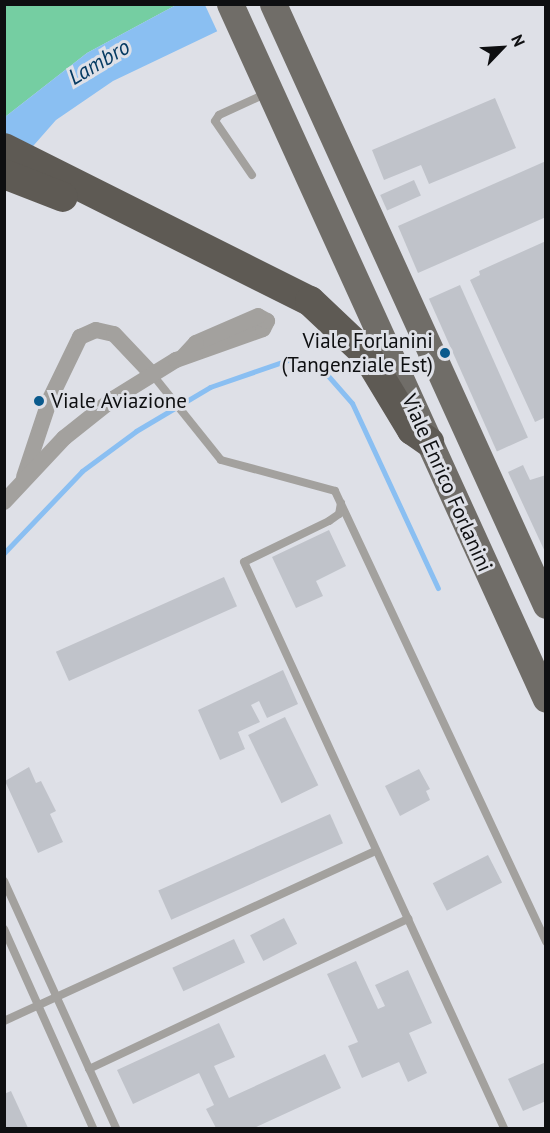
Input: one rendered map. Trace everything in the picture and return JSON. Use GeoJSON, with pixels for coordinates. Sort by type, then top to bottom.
{"type":"FeatureCollection","features":[{"type":"Feature","properties":{"kind":"highway"},"geometry":{"type":"LineString","coordinates":[[4,148],[20,172],[183,240],[282,285],[330,317],[366,354],[412,430],[429,442]]}},
{"type":"Feature","properties":{"kind":"main road","name":"Viale Enrico Forlanini"},"geometry":{"type":"LineString","coordinates":[[274,6],[533,567],[546,605]]}},
{"type":"Feature","properties":{"kind":"main road","name":"Viale Enrico Forlanini"},"geometry":{"type":"LineString","coordinates":[[235,14],[546,699]]}},
{"type":"Feature","properties":{"kind":"street"},"geometry":{"type":"LineString","coordinates":[[23,479],[50,399],[80,337],[96,330],[114,334],[152,374]]}},
{"type":"Feature","properties":{"kind":"street"},"geometry":{"type":"LineString","coordinates":[[4,502],[23,479],[88,418],[152,374],[184,356]]}},
{"type":"Feature","properties":{"kind":"lane"},"geometry":{"type":"LineString","coordinates":[[252,175],[215,121],[219,115],[270,92]]}},
{"type":"Feature","properties":{"kind":"lane"},"geometry":{"type":"LineString","coordinates":[[152,374],[221,460],[321,484],[334,491],[546,942]]}},
{"type":"Feature","properties":{"kind":"lane"},"geometry":{"type":"LineString","coordinates":[[341,502],[339,514],[329,521],[244,562],[504,1128]]}},
{"type":"Feature","properties":{"kind":"lane"},"geometry":{"type":"LineString","coordinates":[[4,1021],[376,850]]}},
{"type":"Feature","properties":{"kind":"lane"},"geometry":{"type":"LineString","coordinates":[[4,881],[116,1128]]}},
{"type":"Feature","properties":{"kind":"lane"},"geometry":{"type":"LineString","coordinates":[[89,1070],[408,919]]}},
{"type":"Feature","properties":{"kind":"lane"},"geometry":{"type":"LineString","coordinates":[[4,929],[93,1128]]}},
{"type":"Feature","properties":{"kind":"green space"},"geometry":{"type":"Polygon","coordinates":[[[5,5],[176,5],[87,53],[5,117],[5,5]]]}},
{"type":"Feature","properties":{"kind":"water","name":"Lambro"},"geometry":{"type":"Polygon","coordinates":[[[176,5],[272,5],[113,81],[56,120],[5,178],[5,117],[87,53],[176,5]]]}},
{"type":"Feature","properties":{"kind":"pier"},"geometry":{"type":"Polygon","coordinates":[[[275,4],[218,33],[205,5],[275,4]]]}},
{"type":"Feature","properties":{"kind":"building"},"geometry":{"type":"Polygon","coordinates":[[[495,98],[516,148],[429,184],[421,165],[384,180],[372,150],[495,98]]]}},
{"type":"Feature","properties":{"kind":"building"},"geometry":{"type":"Polygon","coordinates":[[[546,161],[546,217],[418,273],[398,226],[546,161]]]}},
{"type":"Feature","properties":{"kind":"building"},"geometry":{"type":"Polygon","coordinates":[[[414,180],[421,196],[387,211],[380,195],[414,180]]]}},
{"type":"Feature","properties":{"kind":"building"},"geometry":{"type":"Polygon","coordinates":[[[546,241],[546,417],[535,422],[470,280],[480,275],[479,271],[546,241]]]}},
{"type":"Feature","properties":{"kind":"building"},"geometry":{"type":"Polygon","coordinates":[[[460,285],[528,438],[497,451],[429,299],[460,285]]]}},
{"type":"Feature","properties":{"kind":"building"},"geometry":{"type":"Polygon","coordinates":[[[523,465],[530,480],[546,475],[546,554],[508,472],[523,465]]]}},
{"type":"Feature","properties":{"kind":"building"},"geometry":{"type":"Polygon","coordinates":[[[329,530],[346,566],[316,581],[323,596],[296,608],[272,557],[329,530]]]}},
{"type":"Feature","properties":{"kind":"building"},"geometry":{"type":"Polygon","coordinates":[[[224,577],[237,606],[69,681],[56,652],[224,577]]]}},
{"type":"Feature","properties":{"kind":"building"},"geometry":{"type":"Polygon","coordinates":[[[283,670],[298,704],[267,718],[259,701],[251,705],[260,722],[238,732],[245,749],[220,760],[198,710],[283,670]]]}},
{"type":"Feature","properties":{"kind":"building"},"geometry":{"type":"Polygon","coordinates":[[[285,717],[318,785],[281,803],[248,735],[285,717]]]}},
{"type":"Feature","properties":{"kind":"building"},"geometry":{"type":"Polygon","coordinates":[[[29,767],[36,783],[41,781],[56,811],[50,814],[63,842],[38,853],[5,781],[29,767]]]}},
{"type":"Feature","properties":{"kind":"building"},"geometry":{"type":"Polygon","coordinates":[[[419,769],[430,789],[426,791],[430,800],[400,816],[385,786],[419,769]]]}},
{"type":"Feature","properties":{"kind":"building"},"geometry":{"type":"Polygon","coordinates":[[[330,814],[343,843],[171,920],[158,890],[330,814]]]}},
{"type":"Feature","properties":{"kind":"building"},"geometry":{"type":"Polygon","coordinates":[[[488,855],[502,883],[447,911],[433,883],[488,855]]]}},
{"type":"Feature","properties":{"kind":"building"},"geometry":{"type":"Polygon","coordinates":[[[284,918],[297,944],[263,961],[250,935],[284,918]]]}},
{"type":"Feature","properties":{"kind":"building"},"geometry":{"type":"Polygon","coordinates":[[[234,939],[245,963],[183,991],[172,968],[234,939]]]}},
{"type":"Feature","properties":{"kind":"building"},"geometry":{"type":"Polygon","coordinates":[[[356,961],[378,1009],[385,1006],[375,985],[408,970],[432,1023],[409,1033],[427,1073],[408,1082],[399,1062],[362,1078],[348,1046],[358,1042],[327,974],[356,961]]]}},
{"type":"Feature","properties":{"kind":"building"},"geometry":{"type":"Polygon","coordinates":[[[219,1023],[235,1057],[214,1066],[229,1098],[325,1054],[341,1088],[254,1128],[216,1128],[206,1109],[214,1105],[199,1073],[133,1104],[117,1070],[219,1023]]]}},
{"type":"Feature","properties":{"kind":"building"},"geometry":{"type":"Polygon","coordinates":[[[546,1062],[546,1101],[523,1111],[508,1079],[546,1062]]]}},
{"type":"Feature","properties":{"kind":"building"},"geometry":{"type":"Polygon","coordinates":[[[11,1091],[28,1128],[4,1128],[4,1094],[11,1091]]]}},
{"type":"Feature","properties":{"kind":"waterway"},"geometry":{"type":"LineString","coordinates":[[4,553],[82,471],[136,431],[210,387],[291,359],[323,370],[352,403],[438,588]]}},
{"type":"Feature","properties":{"kind":"place","name":"Viale Forlanini (Tangenziale Est)"},"geometry":{"type":"Point","coordinates":[445,353]}},
{"type":"Feature","properties":{"kind":"place","name":"Viale Aviazione"},"geometry":{"type":"Point","coordinates":[39,401]}}]}
